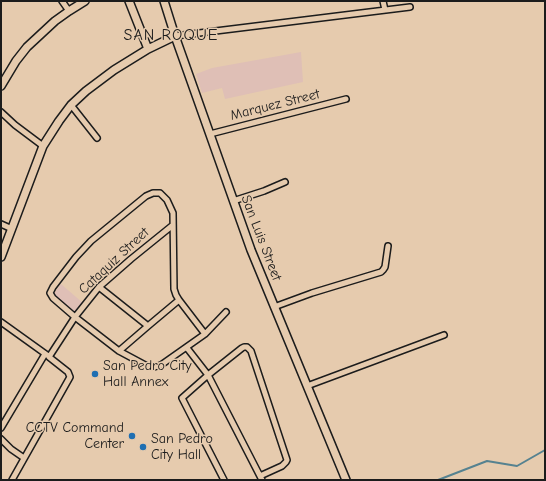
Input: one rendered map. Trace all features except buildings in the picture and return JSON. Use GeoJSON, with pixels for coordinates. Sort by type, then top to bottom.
{"type":"FeatureCollection","features":[{"type":"Feature","properties":{"kind":"street"},"geometry":{"type":"LineString","coordinates":[[62,1],[69,11]]}},
{"type":"Feature","properties":{"kind":"street"},"geometry":{"type":"LineString","coordinates":[[1,86],[27,47],[55,21],[85,1]]}},
{"type":"Feature","properties":{"kind":"street"},"geometry":{"type":"LineString","coordinates":[[129,1],[148,49]]}},
{"type":"Feature","properties":{"kind":"street","name":"San Luis Street"},"geometry":{"type":"LineString","coordinates":[[164,1],[251,250],[346,480]]}},
{"type":"Feature","properties":{"kind":"street"},"geometry":{"type":"LineString","coordinates":[[384,1],[385,10]]}},
{"type":"Feature","properties":{"kind":"street"},"geometry":{"type":"LineString","coordinates":[[1,257],[43,146],[59,120],[71,105],[86,91],[114,70],[148,49],[175,36],[410,7]]}},
{"type":"Feature","properties":{"kind":"street","name":"Marquez Street"},"geometry":{"type":"LineString","coordinates":[[210,134],[346,99]]}},
{"type":"Feature","properties":{"kind":"street"},"geometry":{"type":"LineString","coordinates":[[71,105],[97,138]]}},
{"type":"Feature","properties":{"kind":"street"},"geometry":{"type":"LineString","coordinates":[[1,112],[15,125],[43,146]]}},
{"type":"Feature","properties":{"kind":"street"},"geometry":{"type":"LineString","coordinates":[[234,201],[285,182]]}},
{"type":"Feature","properties":{"kind":"street"},"geometry":{"type":"LineString","coordinates":[[205,334],[179,300],[174,289],[173,213],[167,200],[160,193],[153,193],[146,196],[91,241],[76,257],[50,293],[53,298],[75,317],[119,351],[147,366],[154,367],[161,365],[187,348],[205,334],[226,312]]}},
{"type":"Feature","properties":{"kind":"street"},"geometry":{"type":"LineString","coordinates":[[1,224],[12,229]]}},
{"type":"Feature","properties":{"kind":"street","name":"Cataquiz Street"},"geometry":{"type":"LineString","coordinates":[[1,428],[47,355],[99,287],[173,224]]}},
{"type":"Feature","properties":{"kind":"street"},"geometry":{"type":"LineString","coordinates":[[274,307],[312,293],[381,272],[385,267],[388,246]]}},
{"type":"Feature","properties":{"kind":"street"},"geometry":{"type":"LineString","coordinates":[[99,287],[148,326]]}},
{"type":"Feature","properties":{"kind":"street"},"geometry":{"type":"LineString","coordinates":[[119,351],[179,300]]}},
{"type":"Feature","properties":{"kind":"street"},"geometry":{"type":"LineString","coordinates":[[1,322],[47,355],[68,372],[70,377],[12,480]]}},
{"type":"Feature","properties":{"kind":"street"},"geometry":{"type":"LineString","coordinates":[[307,386],[444,335]]}},
{"type":"Feature","properties":{"kind":"street"},"geometry":{"type":"LineString","coordinates":[[187,348],[208,375],[261,478],[282,466],[287,460],[251,351],[247,347],[242,348],[208,375],[182,398],[224,480]]}},
{"type":"Feature","properties":{"kind":"street"},"geometry":{"type":"LineString","coordinates":[[1,439],[11,449],[24,458]]}},
{"type":"Feature","properties":{"kind":"shaded area"},"geometry":{"type":"Polygon","coordinates":[[[301,52],[303,82],[225,99],[222,88],[202,93],[196,74],[212,68],[301,52]]]}},
{"type":"Feature","properties":{"kind":"shaded area"},"geometry":{"type":"Polygon","coordinates":[[[61,284],[83,303],[73,313],[53,295],[61,284]]]}},
{"type":"Feature","properties":{"kind":"waterway"},"geometry":{"type":"LineString","coordinates":[[438,480],[487,461],[517,466],[545,450]]}},
{"type":"Feature","properties":{"kind":"place","name":"San Pedro City Hall Annex"},"geometry":{"type":"Point","coordinates":[95,374]}},
{"type":"Feature","properties":{"kind":"place","name":"CCTV Command Center"},"geometry":{"type":"Point","coordinates":[132,436]}},
{"type":"Feature","properties":{"kind":"place","name":"San Pedro City Hall"},"geometry":{"type":"Point","coordinates":[143,447]}},
{"type":"Feature","properties":{"kind":"district","name":"SAN ROQUE"},"geometry":{"type":"Point","coordinates":[171,35]}}]}
